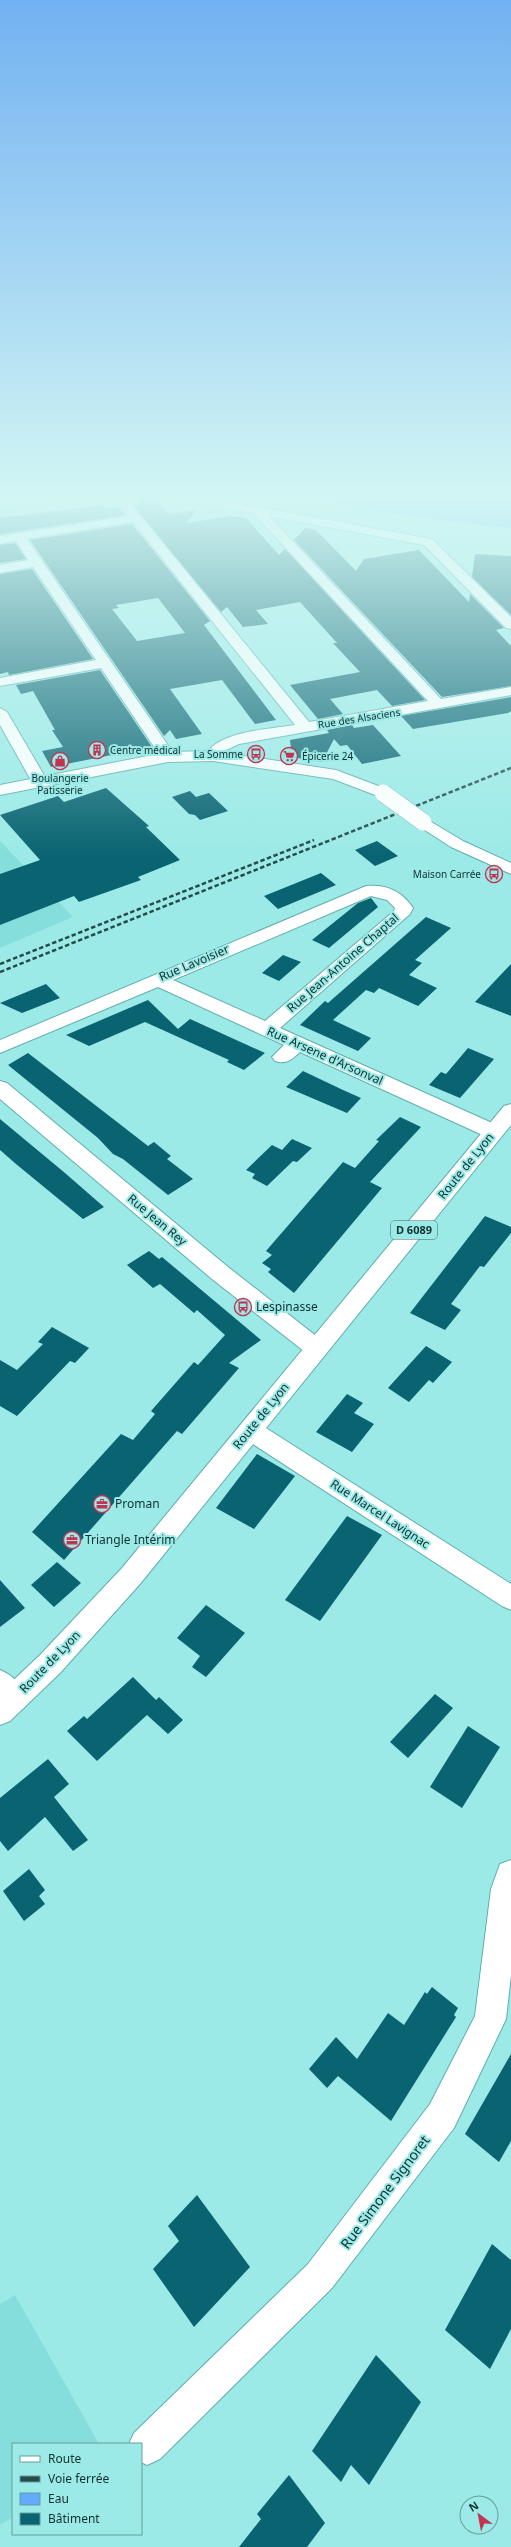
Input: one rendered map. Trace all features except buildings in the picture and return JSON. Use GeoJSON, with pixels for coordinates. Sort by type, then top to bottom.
{"type":"FeatureCollection","features":[{"type":"Feature","properties":{"kind":"street"},"geometry":{"type":"LineString","coordinates":[[75,618],[168,757]]}},
{"type":"Feature","properties":{"kind":"street"},"geometry":{"type":"LineString","coordinates":[[217,618],[304,726]]}},
{"type":"Feature","properties":{"kind":"street"},"geometry":{"type":"LineString","coordinates":[[358,618],[438,704]]}},
{"type":"Feature","properties":{"kind":"street"},"geometry":{"type":"LineString","coordinates":[[504,618],[511,625]]}},
{"type":"Feature","properties":{"kind":"street"},"geometry":{"type":"LineString","coordinates":[[0,682],[105,663]]}},
{"type":"Feature","properties":{"kind":"street","name":"Rue des Alsaciens"},"geometry":{"type":"LineString","coordinates":[[213,756],[216,749],[235,740],[304,726],[330,724],[511,692]]}},
{"type":"Feature","properties":{"kind":"street"},"geometry":{"type":"LineString","coordinates":[[1,716],[40,782]]}},
{"type":"Feature","properties":{"kind":"street"},"geometry":{"type":"LineString","coordinates":[[0,790],[168,757],[213,756],[336,775],[383,793],[457,844],[511,869]]}},
{"type":"Feature","properties":{"kind":"street","name":"Rue Lavoisier"},"geometry":{"type":"LineString","coordinates":[[0,1047],[156,979],[366,891],[376,890],[390,894]]}},
{"type":"Feature","properties":{"kind":"street","name":"Rue Jean-Antoine Chaptal"},"geometry":{"type":"LineString","coordinates":[[267,1029],[401,914],[404,908],[402,904],[390,894]]}},
{"type":"Feature","properties":{"kind":"street","name":"Rue Arsene d'Arsonval"},"geometry":{"type":"LineString","coordinates":[[156,979],[494,1132]]}},
{"type":"Feature","properties":{"kind":"street"},"geometry":{"type":"LineString","coordinates":[[282,1057],[298,1043]]}},
{"type":"Feature","properties":{"kind":"street","name":"Rue Jean Rey"},"geometry":{"type":"LineString","coordinates":[[0,1088],[220,1273],[317,1349]]}},
{"type":"Feature","properties":{"kind":"street","name":"Route de Lyon"},"geometry":{"type":"LineString","coordinates":[[5,1698],[50,1664],[131,1576],[511,1111]]}},
{"type":"Feature","properties":{"kind":"street","name":"Rue Marcel Lavignac"},"geometry":{"type":"LineString","coordinates":[[250,1430],[508,1590]]}},
{"type":"Feature","properties":{"kind":"street","name":"Rue Simone Signoret"},"geometry":{"type":"LineString","coordinates":[[147,2446],[320,2276],[442,2116],[490,2019],[506,1889],[511,1875]]}},
{"type":"Feature","properties":{"kind":"shaded area"},"geometry":{"type":"Polygon","coordinates":[[[0,841],[73,917],[0,948],[0,841]]]}},
{"type":"Feature","properties":{"kind":"shaded area"},"geometry":{"type":"Polygon","coordinates":[[[15,2295],[98,2443],[12,2443],[12,2518],[0,2525],[0,2304],[15,2295]]]}},
{"type":"Feature","properties":{"kind":"railway"},"geometry":{"type":"LineString","coordinates":[[0,972],[511,768]]}},
{"type":"Feature","properties":{"kind":"railway"},"geometry":{"type":"LineString","coordinates":[[0,964],[314,840]]}},
{"type":"Feature","properties":{"kind":"place","name":"Centre médical"},"geometry":{"type":"Point","coordinates":[97,750]}},
{"type":"Feature","properties":{"kind":"place","name":"La Somme"},"geometry":{"type":"Point","coordinates":[256,754]}},
{"type":"Feature","properties":{"kind":"place","name":"Épicerie 24"},"geometry":{"type":"Point","coordinates":[289,756]}},
{"type":"Feature","properties":{"kind":"place","name":"Boulangerie Patisserie"},"geometry":{"type":"Point","coordinates":[60,761]}},
{"type":"Feature","properties":{"kind":"place","name":"Maison Carrée"},"geometry":{"type":"Point","coordinates":[494,874]}},
{"type":"Feature","properties":{"kind":"place","name":"Lespinasse"},"geometry":{"type":"Point","coordinates":[243,1307]}},
{"type":"Feature","properties":{"kind":"place","name":"Proman"},"geometry":{"type":"Point","coordinates":[102,1504]}},
{"type":"Feature","properties":{"kind":"place","name":"Triangle Intérim"},"geometry":{"type":"Point","coordinates":[72,1540]}}]}
